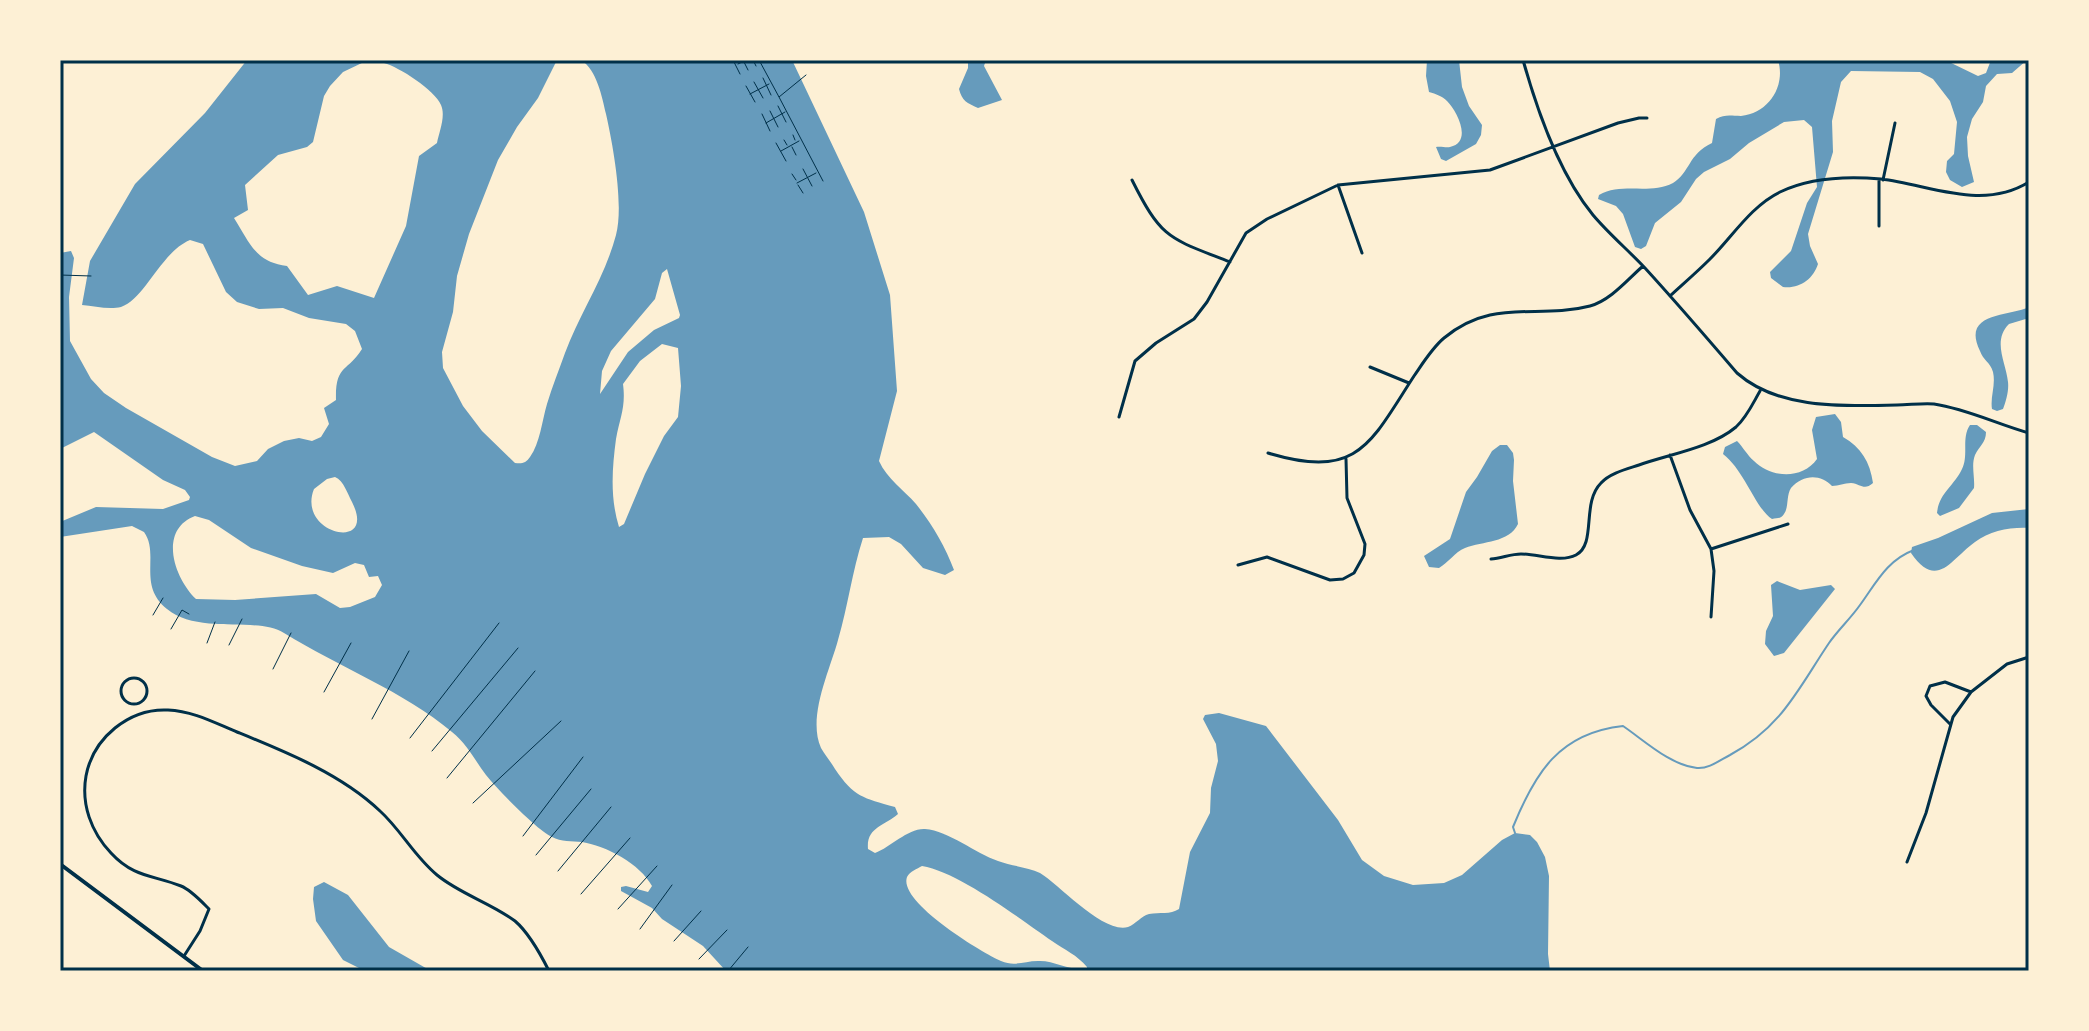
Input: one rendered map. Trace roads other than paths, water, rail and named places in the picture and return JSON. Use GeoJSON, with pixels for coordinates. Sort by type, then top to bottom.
{"type":"FeatureCollection","features":[{"type":"Feature","properties":{"kind":"street"},"geometry":{"type":"LineString","coordinates":[[1523,60],[1533,96],[1556,147],[1574,186],[1593,214],[1737,373],[1760,391],[1800,401],[1832,404],[1933,404],[1987,417],[2029,433]]}},
{"type":"Feature","properties":{"kind":"street"},"geometry":{"type":"LineString","coordinates":[[1119,417],[1135,361],[1156,343],[1194,319],[1246,233],[1267,219],[1338,185],[1490,170],[1618,123],[1647,118]]}},
{"type":"Feature","properties":{"kind":"street"},"geometry":{"type":"LineString","coordinates":[[1879,226],[1881,179],[1895,123]]}},
{"type":"Feature","properties":{"kind":"street"},"geometry":{"type":"LineString","coordinates":[[1670,296],[1709,261],[1760,204],[1778,193],[1818,179],[1881,179],[1990,197],[2029,182]]}},
{"type":"Feature","properties":{"kind":"street"},"geometry":{"type":"LineString","coordinates":[[1132,180],[1153,221],[1169,237],[1230,262]]}},
{"type":"Feature","properties":{"kind":"street"},"geometry":{"type":"LineString","coordinates":[[1338,185],[1362,253]]}},
{"type":"Feature","properties":{"kind":"street"},"geometry":{"type":"LineString","coordinates":[[1268,453],[1312,463],[1346,459],[1361,449],[1378,430],[1425,359],[1443,338],[1470,321],[1499,312],[1563,310],[1592,305],[1612,294],[1643,266]]}},
{"type":"Feature","properties":{"kind":"street"},"geometry":{"type":"LineString","coordinates":[[1370,367],[1409,383]]}},
{"type":"Feature","properties":{"kind":"street"},"geometry":{"type":"LineString","coordinates":[[1491,559],[1519,554],[1569,558],[1578,554],[1586,546],[1588,507],[1598,485],[1606,478],[1714,440],[1735,428],[1760,391]]}},
{"type":"Feature","properties":{"kind":"street"},"geometry":{"type":"LineString","coordinates":[[1670,455],[1678,482],[1711,549],[1714,571],[1711,617]]}},
{"type":"Feature","properties":{"kind":"street"},"geometry":{"type":"LineString","coordinates":[[1238,565],[1267,557],[1330,580],[1343,579],[1354,573],[1364,555],[1365,544],[1347,498],[1346,459]]}},
{"type":"Feature","properties":{"kind":"street"},"geometry":{"type":"LineString","coordinates":[[1711,549],[1788,524]]}},
{"type":"Feature","properties":{"kind":"street"},"geometry":{"type":"LineString","coordinates":[[1907,862],[1926,813],[1950,724],[1971,692],[2007,664],[2029,657]]}},
{"type":"Feature","properties":{"kind":"street"},"geometry":{"type":"LineString","coordinates":[[134,678],[145,685],[147,692],[144,700],[137,704],[128,703],[121,696],[122,687],[129,679],[134,678]]}},
{"type":"Feature","properties":{"kind":"street"},"geometry":{"type":"LineString","coordinates":[[1950,724],[1926,696],[1930,686],[1945,682],[1971,692]]}},
{"type":"Feature","properties":{"kind":"street"},"geometry":{"type":"LineString","coordinates":[[137,704],[140,714]]}},
{"type":"Feature","properties":{"kind":"street"},"geometry":{"type":"LineString","coordinates":[[184,957],[209,909],[184,886],[141,876],[111,854],[88,820],[84,789],[89,758],[109,731],[140,714],[166,710],[194,714],[266,743],[342,783],[381,812],[437,875],[516,922],[542,956],[549,971]]}},
{"type":"Feature","properties":{"kind":"street"},"geometry":{"type":"LineString","coordinates":[[60,864],[203,971]]}},
{"type":"Feature","properties":{"kind":"water"},"geometry":{"type":"Polygon","coordinates":[[[247,60],[557,60],[538,98],[498,160],[469,234],[442,352],[443,368],[463,406],[482,431],[515,463],[520,463],[528,459],[536,445],[565,353],[606,266],[618,222],[617,175],[601,92],[587,64],[581,60],[792,60],[864,212],[890,295],[897,391],[879,461],[927,519],[954,570],[945,575],[923,568],[901,544],[889,537],[863,538],[821,694],[817,736],[835,769],[854,791],[895,807],[898,814],[873,831],[868,849],[875,853],[912,831],[925,829],[953,838],[998,861],[1040,873],[1094,916],[1118,927],[1128,927],[1149,914],[1176,911],[1179,909],[1190,852],[1210,813],[1211,788],[1218,761],[1216,744],[1203,719],[1205,715],[1219,713],[1266,726],[1338,820],[1362,860],[1384,876],[1413,885],[1444,883],[1462,875],[1502,840],[1515,833],[1530,835],[1545,857],[1549,876],[1550,971],[726,971],[703,946],[662,919],[652,908],[621,891],[621,887],[626,886],[648,892],[652,886],[640,870],[602,847],[559,840],[545,833],[499,790],[457,737],[433,717],[272,628],[211,624],[180,617],[167,609],[153,590],[148,541],[144,532],[132,526],[60,537],[60,522],[96,507],[163,509],[190,497],[185,490],[163,480],[94,432],[60,449],[60,253],[71,251],[74,258],[69,297],[70,341],[91,379],[104,393],[126,408],[212,457],[235,466],[257,461],[268,449],[284,441],[299,438],[312,441],[321,437],[329,424],[324,408],[336,400],[340,374],[362,349],[355,331],[346,324],[309,318],[283,308],[259,309],[237,302],[226,292],[203,244],[190,240],[170,254],[130,302],[112,308],[82,305],[90,261],[135,184],[205,113],[247,60]],[[364,62],[343,72],[324,96],[313,142],[307,147],[278,155],[245,185],[248,210],[234,218],[254,250],[267,260],[287,266],[308,295],[337,286],[374,298],[406,226],[419,156],[437,143],[442,109],[424,86],[391,65],[364,62]],[[667,269],[662,273],[655,299],[611,351],[602,371],[600,394],[628,352],[654,330],[679,318],[667,269]],[[662,344],[640,361],[623,384],[623,406],[613,472],[614,505],[619,527],[624,524],[664,436],[678,417],[681,386],[678,348],[662,344]],[[327,479],[314,489],[312,505],[316,517],[336,532],[347,532],[354,528],[357,518],[352,502],[338,479],[327,479]],[[195,516],[176,532],[173,555],[176,567],[196,599],[235,600],[316,594],[340,608],[375,597],[382,585],[378,576],[369,577],[364,565],[355,563],[333,573],[302,566],[251,548],[209,520],[195,516]],[[922,866],[907,877],[908,887],[915,899],[943,925],[991,956],[1006,963],[1044,961],[1087,969],[1075,956],[1007,909],[953,877],[922,866]]]}},
{"type":"Feature","properties":{"kind":"water"},"geometry":{"type":"Polygon","coordinates":[[[968,60],[986,60],[984,66],[1002,100],[978,108],[963,99],[959,89],[968,60]]]}},
{"type":"Feature","properties":{"kind":"water"},"geometry":{"type":"Polygon","coordinates":[[[1427,60],[1459,60],[1462,87],[1469,106],[1482,125],[1476,144],[1446,161],[1441,159],[1436,147],[1457,144],[1461,139],[1461,126],[1447,101],[1429,92],[1427,60]]]}},
{"type":"Feature","properties":{"kind":"water"},"geometry":{"type":"Polygon","coordinates":[[[1778,60],[1945,60],[1978,76],[1986,73],[1991,60],[2027,60],[2012,73],[1997,74],[1986,86],[1983,102],[1972,119],[1967,137],[1974,182],[1962,187],[1950,180],[1946,172],[1947,161],[1954,154],[1957,122],[1950,101],[1933,79],[1920,72],[1851,71],[1841,82],[1832,121],[1833,152],[1808,234],[1818,264],[1813,274],[1800,285],[1783,287],[1771,278],[1770,272],[1791,251],[1807,203],[1817,187],[1812,127],[1804,120],[1784,122],[1749,143],[1730,159],[1704,172],[1681,202],[1655,223],[1646,246],[1641,249],[1635,247],[1623,214],[1616,206],[1598,199],[1599,195],[1617,189],[1655,188],[1679,179],[1698,152],[1712,143],[1716,119],[1751,114],[1773,97],[1780,79],[1778,60]]]}},
{"type":"Feature","properties":{"kind":"water"},"geometry":{"type":"Polygon","coordinates":[[[2029,307],[2029,318],[2009,324],[2001,337],[2008,389],[2003,409],[1997,411],[1992,409],[1993,372],[1980,351],[1977,329],[1990,318],[2029,307]]]}},
{"type":"Feature","properties":{"kind":"water"},"geometry":{"type":"Polygon","coordinates":[[[1835,414],[1841,422],[1843,437],[1860,450],[1867,462],[1873,483],[1865,487],[1851,483],[1832,486],[1823,479],[1806,478],[1791,488],[1783,516],[1772,519],[1723,454],[1725,447],[1737,441],[1752,459],[1769,471],[1786,474],[1803,471],[1817,459],[1812,430],[1816,417],[1835,414]]]}},
{"type":"Feature","properties":{"kind":"water"},"geometry":{"type":"Polygon","coordinates":[[[1970,425],[1977,425],[1986,432],[1974,459],[1974,488],[1959,508],[1940,516],[1938,506],[1964,464],[1966,435],[1970,425]]]}},
{"type":"Feature","properties":{"kind":"water"},"geometry":{"type":"Polygon","coordinates":[[[1500,445],[1507,445],[1513,453],[1518,524],[1502,538],[1465,548],[1439,568],[1429,567],[1424,556],[1450,539],[1466,492],[1492,451],[1500,445]]]}},
{"type":"Feature","properties":{"kind":"water"},"geometry":{"type":"Polygon","coordinates":[[[2029,509],[2029,528],[2008,529],[1987,535],[1936,571],[1920,564],[1911,553],[1912,547],[1992,513],[2029,509]]]}},
{"type":"Feature","properties":{"kind":"water"},"geometry":{"type":"Polygon","coordinates":[[[1777,581],[1800,590],[1831,585],[1835,589],[1784,653],[1774,656],[1765,644],[1766,631],[1773,616],[1771,585],[1777,581]]]}},
{"type":"Feature","properties":{"kind":"water"},"geometry":{"type":"Polygon","coordinates":[[[324,882],[348,895],[389,947],[431,971],[365,971],[343,960],[316,921],[314,887],[324,882]]]}},
{"type":"Feature","properties":{"kind":"waterway"},"geometry":{"type":"LineString","coordinates":[[1515,833],[1513,827],[1521,807],[1541,773],[1552,759],[1582,737],[1623,726],[1668,757],[1697,768],[1714,764],[1748,744],[1787,706],[1829,643],[1883,573],[1896,560],[1914,550]]}}]}
